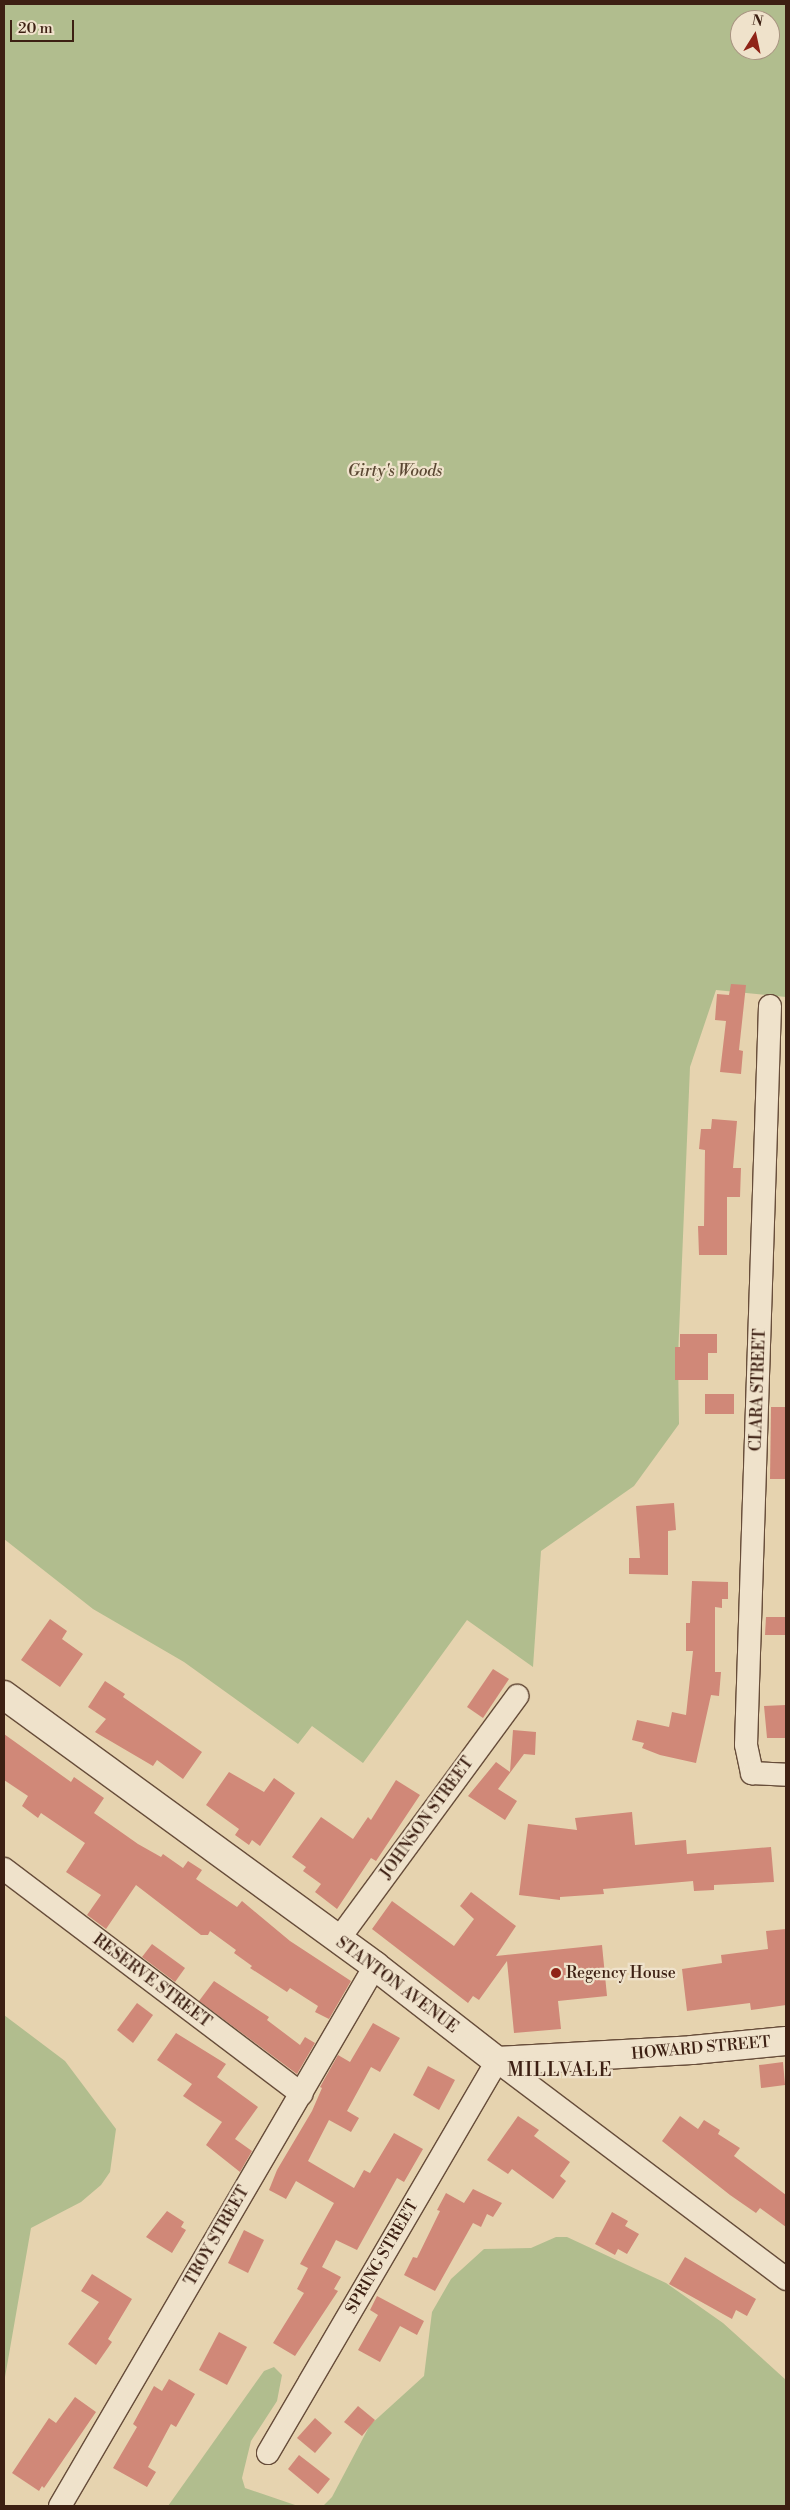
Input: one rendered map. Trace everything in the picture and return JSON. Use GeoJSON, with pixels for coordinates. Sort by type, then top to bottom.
{"type":"FeatureCollection","features":[{"type":"Feature","properties":{"kind":"street","name":"CLARA STREET"},"geometry":{"type":"LineString","coordinates":[[770,1006],[746,1745],[752,1773],[786,1775]]}},
{"type":"Feature","properties":{"kind":"street","name":"STANTON AVENUE"},"geometry":{"type":"LineString","coordinates":[[4,1695],[375,1966],[497,2061],[786,2279]]}},
{"type":"Feature","properties":{"kind":"street","name":"JOHNSON STREET"},"geometry":{"type":"LineString","coordinates":[[338,1940],[517,1696]]}},
{"type":"Feature","properties":{"kind":"street","name":"RESERVE STREET"},"geometry":{"type":"LineString","coordinates":[[4,1868],[301,2094]]}},
{"type":"Feature","properties":{"kind":"street","name":"TROY STREET"},"geometry":{"type":"LineString","coordinates":[[60,2506],[375,1966]]}},
{"type":"Feature","properties":{"kind":"street","name":"HOWARD STREET"},"geometry":{"type":"LineString","coordinates":[[497,2061],[692,2050],[786,2041]]}},
{"type":"Feature","properties":{"kind":"street","name":"SPRING STREET"},"geometry":{"type":"LineString","coordinates":[[268,2453],[497,2061]]}},
{"type":"Feature","properties":{"kind":"green space","name":"Girty's Woods"},"geometry":{"type":"Polygon","coordinates":[[[4,4],[786,4],[786,997],[716,990],[690,1067],[678,1357],[679,1424],[634,1486],[541,1551],[533,1667],[467,1620],[363,1763],[312,1726],[298,1744],[184,1662],[93,1609],[4,1539],[4,4]]]}},
{"type":"Feature","properties":{"kind":"green space"},"geometry":{"type":"Polygon","coordinates":[[[4,2015],[65,2061],[116,2129],[110,2172],[101,2185],[81,2202],[31,2228],[4,2383],[4,2015]]]}},
{"type":"Feature","properties":{"kind":"green space"},"geometry":{"type":"Polygon","coordinates":[[[556,2237],[567,2237],[666,2283],[723,2323],[786,2380],[786,2506],[323,2506],[332,2497],[370,2425],[424,2376],[432,2312],[451,2279],[484,2249],[531,2248],[556,2237]]]}},
{"type":"Feature","properties":{"kind":"green space"},"geometry":{"type":"Polygon","coordinates":[[[274,2367],[282,2375],[277,2401],[251,2441],[242,2478],[245,2488],[298,2506],[168,2506],[264,2371],[274,2367]]]}},
{"type":"Feature","properties":{"kind":"building"},"geometry":{"type":"Polygon","coordinates":[[[731,984],[746,985],[739,1050],[743,1051],[741,1074],[720,1072],[726,1021],[715,1020],[717,994],[729,995],[731,984]]]}},
{"type":"Feature","properties":{"kind":"building"},"geometry":{"type":"Polygon","coordinates":[[[712,1119],[737,1121],[733,1168],[741,1168],[740,1197],[727,1197],[727,1255],[699,1255],[698,1226],[704,1226],[705,1150],[699,1149],[701,1129],[711,1129],[712,1119]]]}},
{"type":"Feature","properties":{"kind":"building"},"geometry":{"type":"Polygon","coordinates":[[[680,1334],[717,1334],[717,1353],[708,1353],[708,1380],[675,1380],[675,1347],[680,1347],[680,1334]]]}},
{"type":"Feature","properties":{"kind":"building"},"geometry":{"type":"Polygon","coordinates":[[[705,1394],[734,1394],[734,1414],[705,1414],[705,1394]]]}},
{"type":"Feature","properties":{"kind":"building"},"geometry":{"type":"Polygon","coordinates":[[[771,1407],[786,1407],[786,1479],[770,1479],[771,1407]]]}},
{"type":"Feature","properties":{"kind":"building"},"geometry":{"type":"Polygon","coordinates":[[[674,1503],[676,1530],[668,1531],[668,1575],[629,1574],[629,1558],[640,1558],[636,1506],[674,1503]]]}},
{"type":"Feature","properties":{"kind":"building"},"geometry":{"type":"Polygon","coordinates":[[[692,1581],[728,1582],[728,1599],[722,1599],[722,1608],[715,1607],[715,1672],[721,1672],[719,1696],[711,1695],[696,1763],[660,1755],[642,1748],[644,1743],[632,1740],[637,1720],[669,1727],[672,1712],[686,1715],[693,1651],[686,1651],[686,1623],[690,1623],[692,1581]]]}},
{"type":"Feature","properties":{"kind":"building"},"geometry":{"type":"Polygon","coordinates":[[[766,1617],[786,1617],[786,1635],[765,1635],[766,1617]]]}},
{"type":"Feature","properties":{"kind":"building"},"geometry":{"type":"Polygon","coordinates":[[[50,1619],[67,1631],[62,1639],[83,1654],[60,1687],[21,1660],[50,1619]]]}},
{"type":"Feature","properties":{"kind":"building"},"geometry":{"type":"Polygon","coordinates":[[[493,1669],[509,1679],[483,1718],[467,1707],[493,1669]]]}},
{"type":"Feature","properties":{"kind":"building"},"geometry":{"type":"Polygon","coordinates":[[[105,1681],[125,1694],[123,1697],[202,1752],[183,1779],[157,1760],[153,1766],[95,1732],[106,1719],[88,1707],[105,1681]]]}},
{"type":"Feature","properties":{"kind":"building"},"geometry":{"type":"Polygon","coordinates":[[[786,1705],[786,1738],[767,1738],[764,1706],[786,1705]]]}},
{"type":"Feature","properties":{"kind":"building"},"geometry":{"type":"Polygon","coordinates":[[[513,1730],[536,1732],[535,1755],[524,1754],[498,1789],[517,1801],[505,1820],[468,1796],[496,1762],[510,1772],[513,1730]]]}},
{"type":"Feature","properties":{"kind":"building"},"geometry":{"type":"Polygon","coordinates":[[[4,1734],[71,1782],[74,1777],[104,1798],[94,1813],[138,1844],[161,1857],[163,1854],[183,1868],[188,1861],[202,1870],[196,1879],[237,1907],[242,1901],[290,1941],[351,1981],[329,2019],[315,2012],[318,2006],[290,1988],[287,1992],[250,1968],[252,1966],[234,1953],[236,1950],[210,1931],[208,1935],[201,1935],[136,1885],[106,1929],[87,1915],[101,1895],[66,1872],[85,1843],[41,1813],[38,1818],[22,1806],[28,1796],[4,1780],[4,1734]]]}},
{"type":"Feature","properties":{"kind":"building"},"geometry":{"type":"Polygon","coordinates":[[[229,1772],[264,1792],[274,1778],[295,1793],[260,1846],[252,1840],[249,1845],[235,1835],[239,1829],[206,1805],[229,1772]]]}},
{"type":"Feature","properties":{"kind":"building"},"geometry":{"type":"Polygon","coordinates":[[[396,1780],[420,1795],[376,1861],[371,1858],[337,1909],[315,1892],[321,1884],[303,1871],[306,1867],[292,1857],[321,1817],[353,1839],[368,1817],[371,1820],[396,1780]]]}},
{"type":"Feature","properties":{"kind":"building"},"geometry":{"type":"Polygon","coordinates":[[[632,1812],[635,1845],[686,1840],[687,1854],[771,1847],[774,1882],[714,1885],[714,1890],[694,1891],[693,1881],[603,1889],[604,1894],[560,1897],[560,1900],[519,1895],[528,1824],[577,1830],[575,1818],[632,1812]]]}},
{"type":"Feature","properties":{"kind":"building"},"geometry":{"type":"Polygon","coordinates":[[[471,1892],[516,1926],[496,1956],[602,1945],[607,1996],[558,2001],[561,2029],[514,2033],[507,1961],[479,2000],[473,1996],[468,2003],[372,1929],[392,1901],[454,1946],[474,1919],[460,1906],[471,1892]]]}},
{"type":"Feature","properties":{"kind":"building"},"geometry":{"type":"Polygon","coordinates":[[[786,1929],[786,2005],[751,2010],[750,2003],[687,2011],[682,1969],[722,1963],[721,1955],[768,1949],[766,1931],[786,1929]]]}},
{"type":"Feature","properties":{"kind":"building"},"geometry":{"type":"Polygon","coordinates":[[[152,1944],[185,1968],[175,1982],[142,1957],[152,1944]]]}},
{"type":"Feature","properties":{"kind":"building"},"geometry":{"type":"Polygon","coordinates":[[[214,1981],[269,2017],[267,2020],[300,2045],[305,2037],[315,2043],[297,2074],[199,2001],[214,1981]]]}},
{"type":"Feature","properties":{"kind":"building"},"geometry":{"type":"Polygon","coordinates":[[[137,2003],[153,2015],[133,2043],[117,2030],[137,2003]]]}},
{"type":"Feature","properties":{"kind":"building"},"geometry":{"type":"Polygon","coordinates":[[[373,2023],[400,2038],[380,2072],[371,2067],[347,2111],[359,2118],[351,2132],[329,2120],[308,2161],[354,2188],[364,2170],[370,2173],[394,2133],[423,2149],[404,2182],[397,2178],[357,2250],[336,2240],[322,2267],[341,2277],[334,2289],[338,2291],[295,2356],[273,2343],[304,2293],[297,2289],[308,2268],[300,2264],[334,2203],[296,2181],[286,2199],[269,2190],[277,2170],[312,2111],[322,2088],[320,2087],[338,2055],[350,2062],[373,2023]]]}},
{"type":"Feature","properties":{"kind":"building"},"geometry":{"type":"Polygon","coordinates":[[[176,2033],[226,2064],[217,2077],[258,2107],[235,2139],[252,2151],[240,2172],[206,2145],[222,2122],[183,2096],[192,2084],[157,2060],[176,2033]]]}},
{"type":"Feature","properties":{"kind":"building"},"geometry":{"type":"Polygon","coordinates":[[[783,2062],[785,2085],[761,2088],[759,2065],[783,2062]]]}},
{"type":"Feature","properties":{"kind":"building"},"geometry":{"type":"Polygon","coordinates":[[[428,2066],[455,2080],[439,2110],[413,2095],[428,2066]]]}},
{"type":"Feature","properties":{"kind":"building"},"geometry":{"type":"Polygon","coordinates":[[[518,2116],[539,2130],[534,2136],[570,2162],[560,2176],[566,2181],[553,2199],[512,2169],[508,2174],[487,2160],[518,2116]]]}},
{"type":"Feature","properties":{"kind":"building"},"geometry":{"type":"Polygon","coordinates":[[[680,2116],[698,2129],[704,2120],[720,2130],[718,2134],[740,2148],[734,2156],[786,2195],[786,2227],[760,2208],[756,2213],[730,2195],[662,2141],[680,2116]]]}},
{"type":"Feature","properties":{"kind":"building"},"geometry":{"type":"Polygon","coordinates":[[[473,2189],[502,2203],[493,2217],[487,2214],[481,2227],[473,2223],[435,2291],[404,2275],[413,2257],[417,2258],[440,2211],[437,2210],[446,2193],[464,2203],[473,2189]]]}},
{"type":"Feature","properties":{"kind":"building"},"geometry":{"type":"Polygon","coordinates":[[[167,2211],[184,2222],[181,2227],[186,2230],[172,2253],[146,2237],[167,2211]]]}},
{"type":"Feature","properties":{"kind":"building"},"geometry":{"type":"Polygon","coordinates":[[[612,2212],[628,2221],[625,2226],[639,2234],[627,2254],[618,2249],[615,2255],[595,2244],[612,2212]]]}},
{"type":"Feature","properties":{"kind":"building"},"geometry":{"type":"Polygon","coordinates":[[[244,2230],[264,2240],[248,2273],[228,2263],[244,2230]]]}},
{"type":"Feature","properties":{"kind":"building"},"geometry":{"type":"Polygon","coordinates":[[[685,2257],[756,2299],[747,2316],[736,2310],[732,2319],[669,2284],[685,2257]]]}},
{"type":"Feature","properties":{"kind":"building"},"geometry":{"type":"Polygon","coordinates":[[[92,2274],[132,2299],[108,2339],[112,2342],[96,2365],[68,2344],[99,2302],[81,2291],[92,2274]]]}},
{"type":"Feature","properties":{"kind":"building"},"geometry":{"type":"Polygon","coordinates":[[[377,2296],[424,2321],[417,2335],[400,2326],[380,2362],[358,2350],[378,2315],[370,2310],[377,2296]]]}},
{"type":"Feature","properties":{"kind":"building"},"geometry":{"type":"Polygon","coordinates":[[[219,2332],[247,2347],[227,2385],[199,2370],[219,2332]]]}},
{"type":"Feature","properties":{"kind":"building"},"geometry":{"type":"Polygon","coordinates":[[[169,2379],[195,2394],[176,2427],[171,2424],[148,2467],[156,2472],[147,2487],[113,2468],[137,2427],[133,2424],[154,2386],[162,2391],[169,2379]]]}},
{"type":"Feature","properties":{"kind":"building"},"geometry":{"type":"Polygon","coordinates":[[[75,2397],[96,2412],[44,2488],[42,2486],[39,2491],[12,2473],[49,2418],[56,2423],[75,2397]]]}},
{"type":"Feature","properties":{"kind":"building"},"geometry":{"type":"Polygon","coordinates":[[[358,2406],[375,2420],[362,2436],[344,2422],[358,2406]]]}},
{"type":"Feature","properties":{"kind":"building"},"geometry":{"type":"Polygon","coordinates":[[[315,2418],[332,2433],[315,2453],[297,2438],[315,2418]]]}},
{"type":"Feature","properties":{"kind":"building"},"geometry":{"type":"Polygon","coordinates":[[[299,2455],[330,2479],[318,2494],[288,2469],[299,2455]]]}},
{"type":"Feature","properties":{"kind":"place","name":"Regency House"},"geometry":{"type":"Point","coordinates":[556,1973]}},
{"type":"Feature","properties":{"kind":"district","name":"MILLVALE"},"geometry":{"type":"Point","coordinates":[560,2071]}}]}
